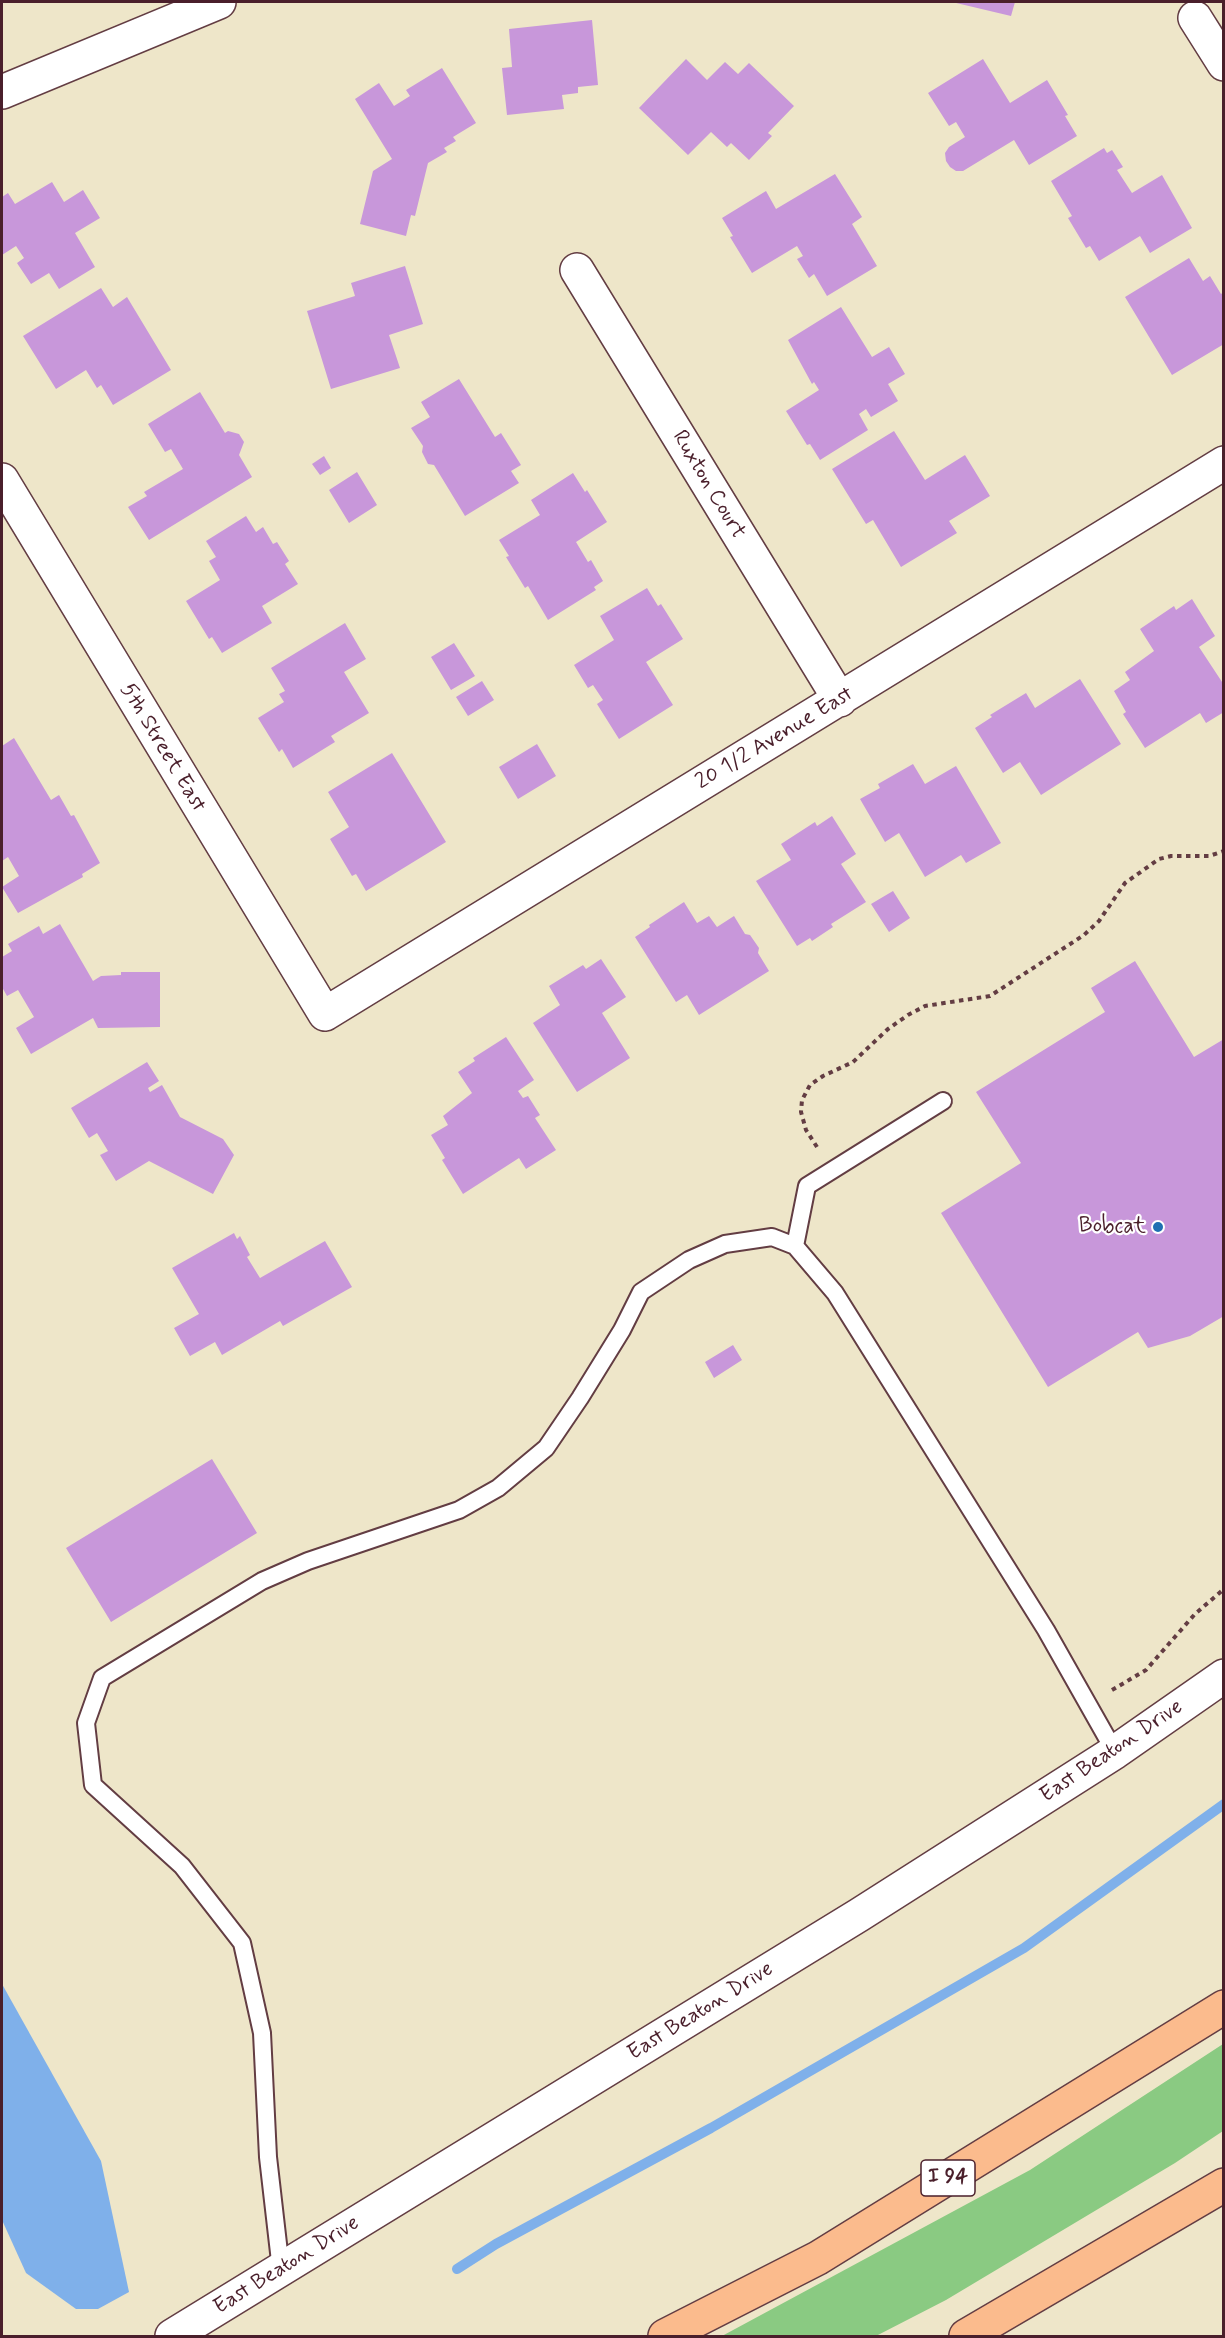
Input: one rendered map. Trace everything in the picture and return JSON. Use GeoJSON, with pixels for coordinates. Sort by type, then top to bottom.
{"type":"FeatureCollection","features":[{"type":"Feature","properties":{"kind":"highway","name":"I 94"},"geometry":{"type":"LineString","coordinates":[[665,2337],[818,2258],[1224,2007]]}},
{"type":"Feature","properties":{"kind":"highway"},"geometry":{"type":"LineString","coordinates":[[966,2337],[1224,2185]]}},
{"type":"Feature","properties":{"kind":"street"},"geometry":{"type":"LineString","coordinates":[[2,92],[219,2]]}},
{"type":"Feature","properties":{"kind":"street"},"geometry":{"type":"LineString","coordinates":[[1195,18],[1224,64]]}},
{"type":"Feature","properties":{"kind":"street","name":"Ruxton Court"},"geometry":{"type":"LineString","coordinates":[[577,270],[840,700]]}},
{"type":"Feature","properties":{"kind":"street","name":"20 1/2 Avenue East"},"geometry":{"type":"LineString","coordinates":[[325,1014],[1224,463]]}},
{"type":"Feature","properties":{"kind":"street","name":"5th Street East"},"geometry":{"type":"LineString","coordinates":[[2,480],[325,1014]]}},
{"type":"Feature","properties":{"kind":"street","name":"East Beaton Drive"},"geometry":{"type":"LineString","coordinates":[[172,2337],[859,1915],[1115,1752],[1224,1676]]}},
{"type":"Feature","properties":{"kind":"lane"},"geometry":{"type":"LineString","coordinates":[[795,1246],[807,1186],[943,1101]]}},
{"type":"Feature","properties":{"kind":"lane"},"geometry":{"type":"LineString","coordinates":[[281,2270],[268,2157],[262,2034],[242,1943],[183,1866],[93,1785],[86,1723],[102,1678],[262,1581],[308,1561],[459,1510],[498,1488],[546,1448],[622,1330],[641,1292],[689,1260],[725,1244],[772,1237],[795,1246],[835,1293],[1046,1630],[1115,1752]]}},
{"type":"Feature","properties":{"kind":"path"},"geometry":{"type":"LineString","coordinates":[[831,1171],[806,1130],[801,1112],[802,1100],[810,1085],[823,1076],[853,1062],[888,1029],[925,1006],[990,996],[1084,935],[1099,921],[1125,883],[1159,859],[1171,856],[1209,856],[1224,851]]}},
{"type":"Feature","properties":{"kind":"path"},"geometry":{"type":"LineString","coordinates":[[1089,1705],[1146,1670],[1195,1614],[1224,1589]]}},
{"type":"Feature","properties":{"kind":"green space"},"geometry":{"type":"Polygon","coordinates":[[[1223,2044],[1223,2131],[1175,2163],[946,2300],[876,2336],[722,2336],[1030,2170],[1223,2044]]]}},
{"type":"Feature","properties":{"kind":"water"},"geometry":{"type":"Polygon","coordinates":[[[2,1984],[101,2161],[129,2292],[98,2309],[76,2309],[26,2273],[2,2220],[2,1984]]]}},
{"type":"Feature","properties":{"kind":"building"},"geometry":{"type":"Polygon","coordinates":[[[952,2],[1015,2],[1011,16],[952,2]]]}},
{"type":"Feature","properties":{"kind":"building"},"geometry":{"type":"Polygon","coordinates":[[[592,20],[598,85],[578,87],[578,93],[562,95],[564,109],[507,115],[502,68],[512,67],[509,29],[592,20]]]}},
{"type":"Feature","properties":{"kind":"building"},"geometry":{"type":"Polygon","coordinates":[[[686,59],[707,80],[725,62],[738,74],[749,63],[794,106],[768,133],[772,136],[749,160],[731,143],[727,147],[711,132],[688,155],[639,108],[686,59]]]}},
{"type":"Feature","properties":{"kind":"building"},"geometry":{"type":"Polygon","coordinates":[[[983,59],[1010,103],[1047,80],[1068,115],[1065,116],[1077,136],[1029,165],[1014,140],[963,171],[956,171],[950,167],[945,153],[949,147],[965,137],[956,122],[949,126],[928,93],[983,59]]]}},
{"type":"Feature","properties":{"kind":"building"},"geometry":{"type":"Polygon","coordinates":[[[442,68],[476,123],[453,137],[456,141],[444,148],[447,152],[428,163],[415,216],[411,215],[406,236],[360,224],[373,171],[392,159],[355,99],[379,83],[394,106],[410,96],[406,90],[442,68]]]}},
{"type":"Feature","properties":{"kind":"building"},"geometry":{"type":"Polygon","coordinates":[[[1104,148],[1107,153],[1112,150],[1123,167],[1117,170],[1132,193],[1162,175],[1192,228],[1150,253],[1140,236],[1099,261],[1090,246],[1086,248],[1068,218],[1072,216],[1051,181],[1104,148]]]}},
{"type":"Feature","properties":{"kind":"building"},"geometry":{"type":"Polygon","coordinates":[[[835,174],[862,217],[852,224],[877,266],[827,296],[814,274],[809,278],[797,259],[803,256],[797,246],[752,273],[730,237],[733,236],[722,218],[766,191],[776,209],[835,174]]]}},
{"type":"Feature","properties":{"kind":"building"},"geometry":{"type":"Polygon","coordinates":[[[52,182],[64,202],[83,190],[100,218],[75,233],[95,267],[59,289],[49,273],[31,284],[17,263],[24,258],[16,246],[2,255],[2,197],[8,193],[15,204],[52,182]]]}},
{"type":"Feature","properties":{"kind":"building"},"geometry":{"type":"Polygon","coordinates":[[[1189,258],[1203,281],[1210,276],[1221,294],[1224,292],[1224,344],[1172,375],[1125,297],[1189,258]]]}},
{"type":"Feature","properties":{"kind":"building"},"geometry":{"type":"Polygon","coordinates":[[[405,266],[423,324],[389,335],[400,368],[331,389],[307,311],[355,296],[351,283],[405,266]]]}},
{"type":"Feature","properties":{"kind":"building"},"geometry":{"type":"Polygon","coordinates":[[[101,288],[113,307],[127,297],[171,370],[113,405],[101,385],[97,388],[86,370],[56,389],[23,336],[101,288]]]}},
{"type":"Feature","properties":{"kind":"building"},"geometry":{"type":"Polygon","coordinates":[[[841,307],[872,357],[889,347],[905,374],[888,384],[898,401],[871,417],[866,409],[859,414],[868,430],[820,460],[810,444],[807,445],[786,411],[819,390],[814,382],[812,384],[788,340],[841,307]]]}},
{"type":"Feature","properties":{"kind":"building"},"geometry":{"type":"Polygon","coordinates":[[[459,379],[495,437],[501,433],[521,465],[511,471],[519,483],[465,516],[434,465],[428,464],[422,452],[423,446],[411,428],[430,417],[421,402],[459,379]]]}},
{"type":"Feature","properties":{"kind":"building"},"geometry":{"type":"Polygon","coordinates":[[[200,392],[225,433],[228,431],[239,434],[244,442],[239,455],[252,477],[149,540],[128,507],[147,496],[144,492],[183,469],[171,449],[165,452],[148,424],[200,392]]]}},
{"type":"Feature","properties":{"kind":"building"},"geometry":{"type":"Polygon","coordinates":[[[894,431],[925,480],[965,455],[990,496],[949,521],[957,533],[901,567],[873,520],[866,524],[832,469],[894,431]]]}},
{"type":"Feature","properties":{"kind":"building"},"geometry":{"type":"Polygon","coordinates":[[[324,456],[331,468],[320,475],[312,464],[324,456]]]}},
{"type":"Feature","properties":{"kind":"building"},"geometry":{"type":"Polygon","coordinates":[[[357,472],[377,505],[349,523],[329,490],[357,472]]]}},
{"type":"Feature","properties":{"kind":"building"},"geometry":{"type":"Polygon","coordinates":[[[573,473],[585,492],[587,490],[607,522],[576,542],[588,562],[591,560],[603,581],[594,587],[596,590],[548,620],[528,586],[525,588],[506,557],[509,556],[499,540],[540,515],[531,500],[573,473]]]}},
{"type":"Feature","properties":{"kind":"building"},"geometry":{"type":"Polygon","coordinates":[[[246,516],[256,532],[263,527],[273,544],[277,542],[289,561],[285,564],[298,584],[262,606],[272,623],[222,653],[212,637],[209,639],[186,601],[220,580],[209,561],[216,557],[206,541],[246,516]]]}},
{"type":"Feature","properties":{"kind":"building"},"geometry":{"type":"Polygon","coordinates":[[[647,588],[658,606],[661,604],[683,639],[646,662],[673,705],[619,739],[597,704],[603,700],[593,685],[588,688],[574,665],[614,640],[600,616],[647,588]]]}},
{"type":"Feature","properties":{"kind":"building"},"geometry":{"type":"Polygon","coordinates":[[[1192,599],[1215,636],[1199,647],[1224,685],[1224,712],[1206,723],[1200,713],[1145,748],[1123,714],[1126,712],[1114,691],[1130,680],[1125,672],[1154,651],[1140,629],[1174,606],[1176,610],[1192,599]]]}},
{"type":"Feature","properties":{"kind":"building"},"geometry":{"type":"Polygon","coordinates":[[[345,623],[366,659],[344,672],[369,713],[331,736],[335,742],[293,768],[282,749],[279,752],[258,718],[284,702],[279,694],[285,691],[271,668],[345,623]]]}},
{"type":"Feature","properties":{"kind":"building"},"geometry":{"type":"Polygon","coordinates":[[[454,643],[475,676],[451,690],[431,657],[454,643]]]}},
{"type":"Feature","properties":{"kind":"building"},"geometry":{"type":"Polygon","coordinates":[[[1080,679],[1121,744],[1041,795],[1020,762],[1003,773],[975,728],[992,717],[990,715],[1026,693],[1035,708],[1080,679]]]}},
{"type":"Feature","properties":{"kind":"building"},"geometry":{"type":"Polygon","coordinates":[[[482,681],[494,700],[468,716],[456,697],[482,681]]]}},
{"type":"Feature","properties":{"kind":"building"},"geometry":{"type":"Polygon","coordinates":[[[14,738],[51,800],[59,795],[71,816],[74,815],[100,863],[82,874],[83,877],[18,913],[2,887],[19,876],[8,857],[2,861],[2,746],[14,738]]]}},
{"type":"Feature","properties":{"kind":"building"},"geometry":{"type":"Polygon","coordinates":[[[537,744],[556,776],[518,799],[499,767],[537,744]]]}},
{"type":"Feature","properties":{"kind":"building"},"geometry":{"type":"Polygon","coordinates":[[[392,753],[446,842],[366,891],[356,874],[352,876],[330,839],[349,827],[328,792],[392,753]]]}},
{"type":"Feature","properties":{"kind":"building"},"geometry":{"type":"Polygon","coordinates":[[[913,764],[925,784],[956,766],[1001,843],[966,863],[961,855],[925,877],[899,833],[885,842],[860,799],[880,788],[878,784],[913,764]]]}},
{"type":"Feature","properties":{"kind":"building"},"geometry":{"type":"Polygon","coordinates":[[[832,816],[856,854],[841,864],[866,902],[831,924],[833,927],[812,941],[810,938],[797,946],[756,881],[791,860],[781,844],[815,822],[817,826],[832,816]]]}},
{"type":"Feature","properties":{"kind":"building"},"geometry":{"type":"Polygon","coordinates":[[[893,891],[910,918],[889,932],[871,904],[893,891]]]}},
{"type":"Feature","properties":{"kind":"building"},"geometry":{"type":"Polygon","coordinates":[[[684,902],[697,923],[709,916],[717,927],[734,916],[745,934],[750,935],[759,948],[758,953],[769,971],[699,1015],[687,995],[676,1002],[635,937],[684,902]]]}},
{"type":"Feature","properties":{"kind":"building"},"geometry":{"type":"Polygon","coordinates":[[[60,924],[93,981],[101,976],[121,975],[121,972],[160,972],[160,1027],[98,1028],[93,1018],[31,1054],[16,1028],[34,1017],[18,990],[7,996],[2,987],[2,957],[12,951],[8,944],[39,926],[43,934],[60,924]]]}},
{"type":"Feature","properties":{"kind":"building"},"geometry":{"type":"Polygon","coordinates":[[[601,959],[626,997],[602,1013],[630,1058],[577,1092],[533,1023],[560,1005],[549,986],[583,965],[586,969],[601,959]]]}},
{"type":"Feature","properties":{"kind":"building"},"geometry":{"type":"Polygon","coordinates":[[[1135,961],[1194,1057],[1224,1039],[1224,1316],[1190,1336],[1148,1348],[1138,1332],[1048,1387],[941,1213],[1021,1163],[976,1092],[1105,1012],[1091,988],[1135,961]]]}},
{"type":"Feature","properties":{"kind":"building"},"geometry":{"type":"Polygon","coordinates":[[[506,1037],[534,1080],[518,1091],[523,1098],[528,1096],[540,1115],[535,1118],[556,1150],[526,1169],[519,1158],[463,1194],[442,1160],[445,1158],[431,1135],[448,1125],[443,1116],[472,1093],[458,1072],[475,1061],[473,1058],[506,1037]]]}},
{"type":"Feature","properties":{"kind":"building"},"geometry":{"type":"Polygon","coordinates":[[[147,1062],[159,1081],[148,1088],[150,1092],[162,1085],[180,1117],[223,1139],[234,1155],[213,1194],[149,1161],[116,1181],[100,1155],[108,1151],[97,1133],[89,1138],[71,1108],[147,1062]]]}},
{"type":"Feature","properties":{"kind":"building"},"geometry":{"type":"Polygon","coordinates":[[[234,1233],[237,1239],[240,1236],[250,1255],[247,1257],[260,1278],[325,1241],[352,1287],[283,1326],[280,1321],[222,1355],[215,1342],[190,1356],[174,1328],[199,1314],[172,1268],[234,1233]]]}},
{"type":"Feature","properties":{"kind":"building"},"geometry":{"type":"Polygon","coordinates":[[[733,1345],[742,1360],[714,1378],[705,1362],[733,1345]]]}},
{"type":"Feature","properties":{"kind":"building"},"geometry":{"type":"Polygon","coordinates":[[[212,1459],[257,1533],[111,1622],[66,1548],[212,1459]]]}},
{"type":"Feature","properties":{"kind":"waterway"},"geometry":{"type":"LineString","coordinates":[[457,2269],[496,2244],[711,2128],[1024,1948],[1224,1804]]}},
{"type":"Feature","properties":{"kind":"place","name":"Bobcat"},"geometry":{"type":"Point","coordinates":[1158,1227]}}]}
